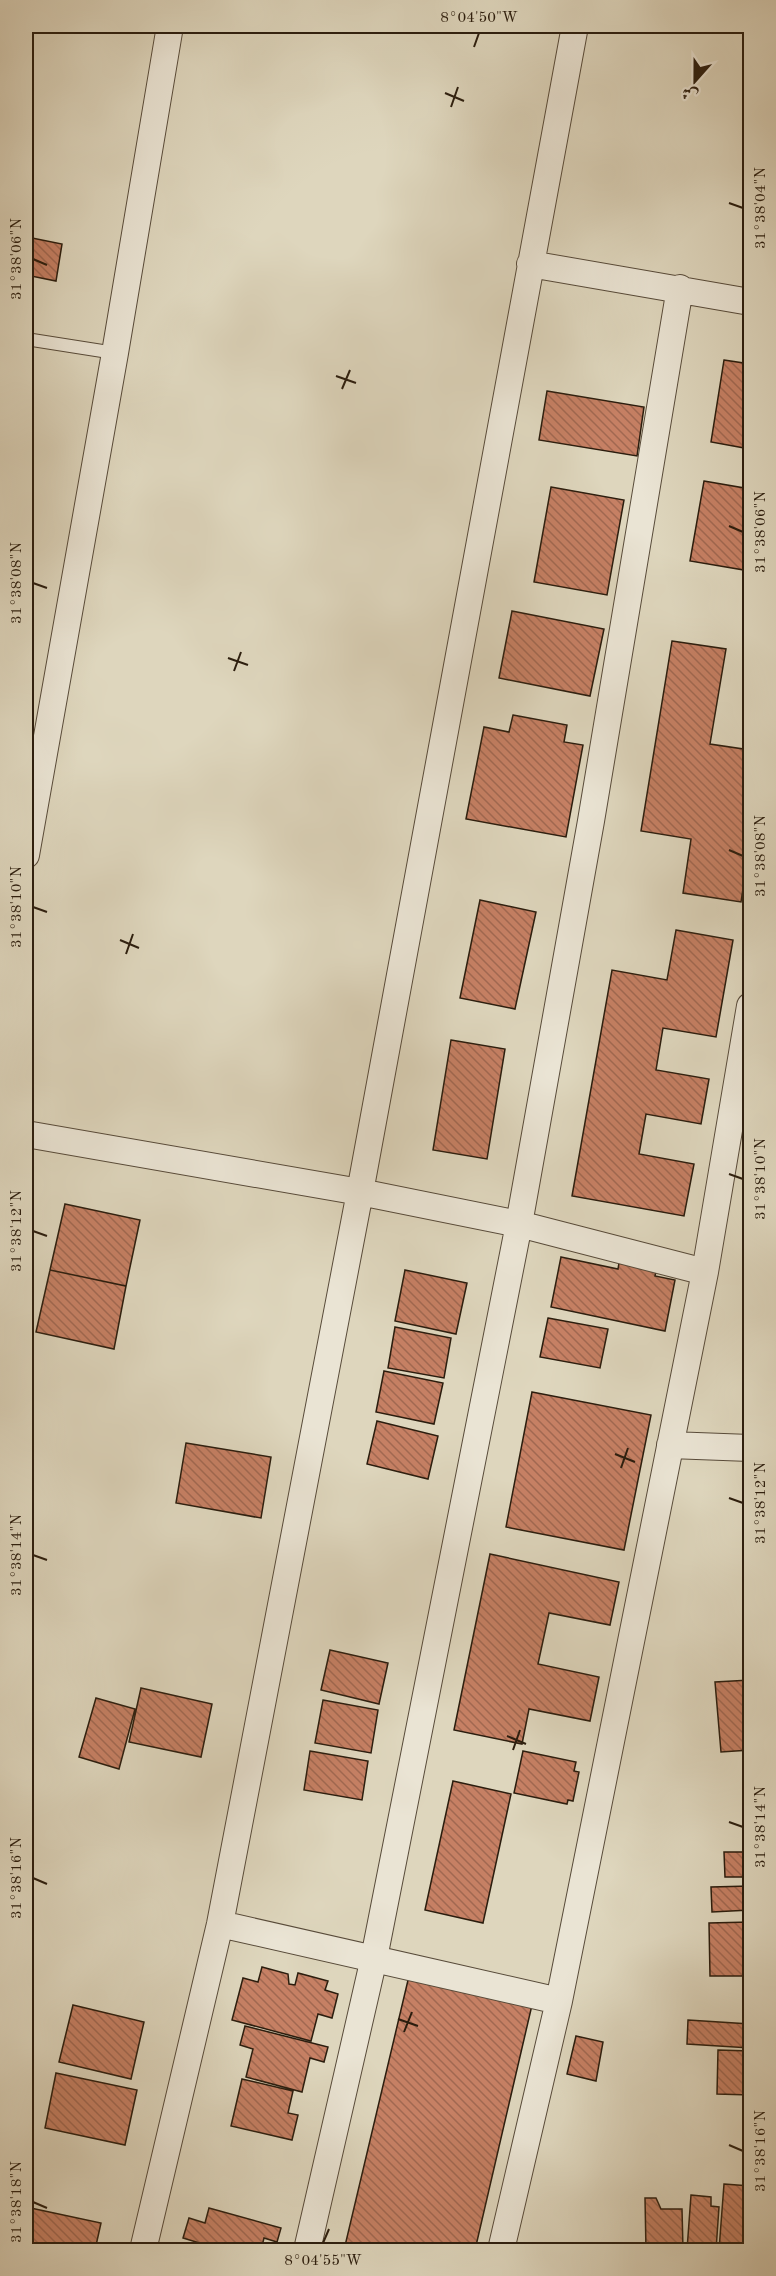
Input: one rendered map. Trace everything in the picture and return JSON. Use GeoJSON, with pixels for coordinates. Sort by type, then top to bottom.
{"type":"FeatureCollection","features":[{"type":"Feature","properties":{"kind":"street"},"geometry":{"type":"LineString","coordinates":[[26,855],[35,741],[115,353],[170,26]]}},
{"type":"Feature","properties":{"kind":"street"},"geometry":{"type":"LineString","coordinates":[[143,2250],[220,1924],[360,1192],[575,26]]}},
{"type":"Feature","properties":{"kind":"street"},"geometry":{"type":"LineString","coordinates":[[530,264],[680,288],[750,302]]}},
{"type":"Feature","properties":{"kind":"street"},"geometry":{"type":"LineString","coordinates":[[307,2250],[374,1958],[519,1224],[589,833],[680,288]]}},
{"type":"Feature","properties":{"kind":"street"},"geometry":{"type":"LineString","coordinates":[[501,2250],[559,2001],[705,1272],[740,1134],[750,1006]]}},
{"type":"Feature","properties":{"kind":"street"},"geometry":{"type":"LineString","coordinates":[[26,1134],[360,1192],[519,1224],[705,1272]]}},
{"type":"Feature","properties":{"kind":"street"},"geometry":{"type":"LineString","coordinates":[[670,1445],[750,1448]]}},
{"type":"Feature","properties":{"kind":"street"},"geometry":{"type":"LineString","coordinates":[[220,1924],[559,2001]]}},
{"type":"Feature","properties":{"kind":"lane"},"geometry":{"type":"LineString","coordinates":[[26,339],[115,353]]}},
{"type":"Feature","properties":{"kind":"building"},"geometry":{"type":"Polygon","coordinates":[[[32,238],[62,244],[56,281],[26,275],[32,238]]]}},
{"type":"Feature","properties":{"kind":"building"},"geometry":{"type":"Polygon","coordinates":[[[724,360],[750,364],[750,449],[711,442],[724,360]]]}},
{"type":"Feature","properties":{"kind":"building"},"geometry":{"type":"Polygon","coordinates":[[[547,391],[644,407],[637,456],[539,440],[547,391]]]}},
{"type":"Feature","properties":{"kind":"building"},"geometry":{"type":"Polygon","coordinates":[[[704,481],[750,489],[750,571],[690,561],[704,481]]]}},
{"type":"Feature","properties":{"kind":"building"},"geometry":{"type":"Polygon","coordinates":[[[551,487],[624,500],[607,595],[534,582],[551,487]]]}},
{"type":"Feature","properties":{"kind":"building"},"geometry":{"type":"Polygon","coordinates":[[[512,611],[604,629],[590,696],[499,678],[512,611]]]}},
{"type":"Feature","properties":{"kind":"building"},"geometry":{"type":"Polygon","coordinates":[[[672,641],[726,649],[710,744],[750,750],[750,842],[741,902],[683,893],[691,839],[641,831],[672,641]]]}},
{"type":"Feature","properties":{"kind":"building"},"geometry":{"type":"Polygon","coordinates":[[[513,715],[567,725],[564,742],[583,745],[566,837],[466,819],[484,727],[509,732],[513,715]]]}},
{"type":"Feature","properties":{"kind":"building"},"geometry":{"type":"Polygon","coordinates":[[[480,900],[536,912],[515,1009],[460,998],[480,900]]]}},
{"type":"Feature","properties":{"kind":"building"},"geometry":{"type":"Polygon","coordinates":[[[676,930],[733,940],[716,1037],[663,1028],[656,1070],[709,1079],[701,1124],[646,1114],[639,1154],[694,1164],[684,1216],[572,1196],[612,970],[667,980],[676,930]]]}},
{"type":"Feature","properties":{"kind":"building"},"geometry":{"type":"Polygon","coordinates":[[[451,1040],[505,1049],[487,1159],[433,1150],[451,1040]]]}},
{"type":"Feature","properties":{"kind":"building"},"geometry":{"type":"Polygon","coordinates":[[[65,1204],[140,1220],[126,1286],[50,1270],[65,1204]]]}},
{"type":"Feature","properties":{"kind":"building"},"geometry":{"type":"Polygon","coordinates":[[[561,1257],[618,1269],[619,1263],[656,1271],[655,1276],[675,1280],[665,1331],[551,1307],[561,1257]]]}},
{"type":"Feature","properties":{"kind":"building"},"geometry":{"type":"Polygon","coordinates":[[[50,1270],[126,1286],[114,1349],[36,1332],[50,1270]]]}},
{"type":"Feature","properties":{"kind":"building"},"geometry":{"type":"Polygon","coordinates":[[[405,1270],[467,1283],[456,1334],[395,1321],[405,1270]]]}},
{"type":"Feature","properties":{"kind":"building"},"geometry":{"type":"Polygon","coordinates":[[[548,1318],[608,1329],[600,1368],[540,1357],[548,1318]]]}},
{"type":"Feature","properties":{"kind":"building"},"geometry":{"type":"Polygon","coordinates":[[[395,1327],[451,1338],[444,1378],[388,1368],[395,1327]]]}},
{"type":"Feature","properties":{"kind":"building"},"geometry":{"type":"Polygon","coordinates":[[[384,1371],[443,1383],[434,1424],[376,1412],[384,1371]]]}},
{"type":"Feature","properties":{"kind":"building"},"geometry":{"type":"Polygon","coordinates":[[[532,1392],[651,1415],[624,1550],[506,1527],[532,1392]]]}},
{"type":"Feature","properties":{"kind":"building"},"geometry":{"type":"Polygon","coordinates":[[[377,1421],[438,1436],[428,1479],[367,1464],[377,1421]]]}},
{"type":"Feature","properties":{"kind":"building"},"geometry":{"type":"Polygon","coordinates":[[[186,1443],[271,1457],[261,1518],[176,1503],[186,1443]]]}},
{"type":"Feature","properties":{"kind":"building"},"geometry":{"type":"Polygon","coordinates":[[[490,1554],[619,1582],[610,1625],[549,1613],[538,1664],[599,1677],[590,1721],[529,1709],[522,1744],[454,1730],[490,1554]]]}},
{"type":"Feature","properties":{"kind":"building"},"geometry":{"type":"Polygon","coordinates":[[[330,1650],[388,1663],[379,1704],[321,1690],[330,1650]]]}},
{"type":"Feature","properties":{"kind":"building"},"geometry":{"type":"Polygon","coordinates":[[[750,1680],[750,1750],[721,1752],[715,1682],[750,1680]]]}},
{"type":"Feature","properties":{"kind":"building"},"geometry":{"type":"Polygon","coordinates":[[[141,1688],[212,1704],[201,1757],[129,1742],[141,1688]]]}},
{"type":"Feature","properties":{"kind":"building"},"geometry":{"type":"Polygon","coordinates":[[[96,1698],[135,1709],[119,1769],[79,1757],[96,1698]]]}},
{"type":"Feature","properties":{"kind":"building"},"geometry":{"type":"Polygon","coordinates":[[[323,1700],[378,1710],[371,1753],[315,1743],[323,1700]]]}},
{"type":"Feature","properties":{"kind":"building"},"geometry":{"type":"Polygon","coordinates":[[[310,1751],[368,1761],[362,1800],[304,1790],[310,1751]]]}},
{"type":"Feature","properties":{"kind":"building"},"geometry":{"type":"Polygon","coordinates":[[[523,1751],[576,1762],[574,1771],[579,1772],[573,1801],[568,1800],[567,1804],[514,1793],[523,1751]]]}},
{"type":"Feature","properties":{"kind":"building"},"geometry":{"type":"Polygon","coordinates":[[[453,1781],[511,1794],[483,1923],[425,1910],[453,1781]]]}},
{"type":"Feature","properties":{"kind":"building"},"geometry":{"type":"Polygon","coordinates":[[[724,1852],[750,1852],[750,1877],[725,1877],[724,1852]]]}},
{"type":"Feature","properties":{"kind":"building"},"geometry":{"type":"Polygon","coordinates":[[[750,1886],[750,1910],[712,1912],[711,1887],[750,1886]]]}},
{"type":"Feature","properties":{"kind":"building"},"geometry":{"type":"Polygon","coordinates":[[[750,1922],[750,1976],[710,1976],[709,1923],[750,1922]]]}},
{"type":"Feature","properties":{"kind":"building"},"geometry":{"type":"Polygon","coordinates":[[[262,1967],[288,1974],[289,1984],[295,1985],[298,1973],[328,1981],[325,1990],[338,1994],[332,2018],[318,2014],[311,2041],[232,2020],[243,1978],[258,1982],[262,1967]]]}},
{"type":"Feature","properties":{"kind":"building"},"geometry":{"type":"Polygon","coordinates":[[[409,1976],[532,2005],[475,2250],[344,2250],[409,1976]]]}},
{"type":"Feature","properties":{"kind":"building"},"geometry":{"type":"Polygon","coordinates":[[[73,2005],[144,2022],[131,2079],[59,2062],[73,2005]]]}},
{"type":"Feature","properties":{"kind":"building"},"geometry":{"type":"Polygon","coordinates":[[[688,2020],[750,2024],[750,2048],[687,2044],[688,2020]]]}},
{"type":"Feature","properties":{"kind":"building"},"geometry":{"type":"Polygon","coordinates":[[[245,2026],[328,2047],[324,2062],[310,2058],[302,2092],[246,2077],[253,2049],[240,2045],[245,2026]]]}},
{"type":"Feature","properties":{"kind":"building"},"geometry":{"type":"Polygon","coordinates":[[[576,2036],[603,2042],[596,2081],[567,2074],[576,2036]]]}},
{"type":"Feature","properties":{"kind":"building"},"geometry":{"type":"Polygon","coordinates":[[[718,2050],[750,2051],[750,2095],[717,2094],[718,2050]]]}},
{"type":"Feature","properties":{"kind":"building"},"geometry":{"type":"Polygon","coordinates":[[[56,2073],[137,2090],[125,2145],[45,2128],[56,2073]]]}},
{"type":"Feature","properties":{"kind":"building"},"geometry":{"type":"Polygon","coordinates":[[[242,2079],[293,2091],[288,2113],[298,2115],[292,2140],[231,2126],[242,2079]]]}},
{"type":"Feature","properties":{"kind":"building"},"geometry":{"type":"Polygon","coordinates":[[[724,2184],[750,2186],[747,2250],[719,2250],[724,2184]]]}},
{"type":"Feature","properties":{"kind":"building"},"geometry":{"type":"Polygon","coordinates":[[[691,2195],[711,2197],[711,2206],[719,2207],[716,2250],[687,2250],[691,2195]]]}},
{"type":"Feature","properties":{"kind":"building"},"geometry":{"type":"Polygon","coordinates":[[[645,2198],[656,2198],[661,2209],[682,2209],[683,2249],[646,2250],[645,2198]]]}},
{"type":"Feature","properties":{"kind":"building"},"geometry":{"type":"Polygon","coordinates":[[[26,2207],[101,2223],[95,2250],[26,2250],[26,2207]]]}},
{"type":"Feature","properties":{"kind":"building"},"geometry":{"type":"Polygon","coordinates":[[[209,2208],[281,2228],[277,2242],[264,2238],[261,2250],[204,2250],[206,2245],[183,2238],[189,2218],[205,2223],[209,2208]]]}}]}
